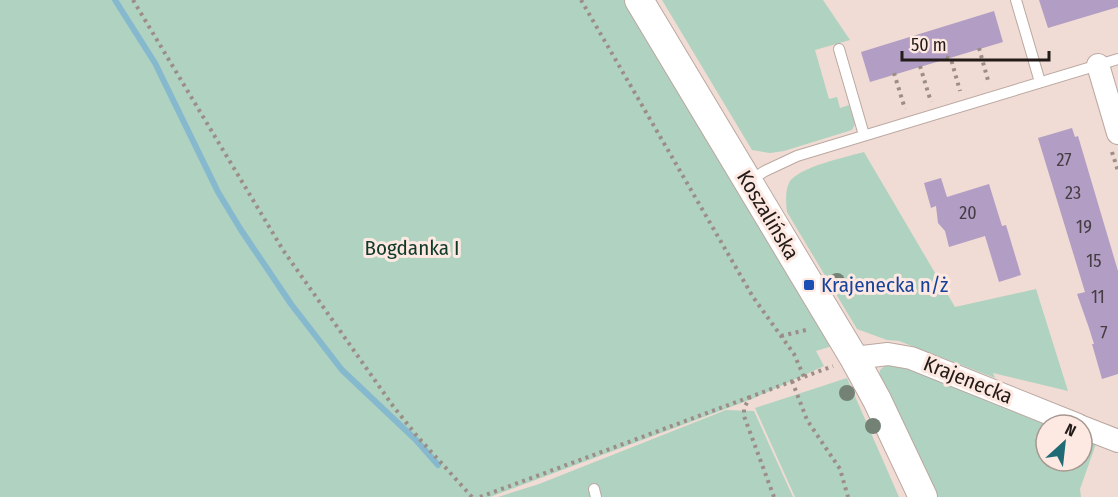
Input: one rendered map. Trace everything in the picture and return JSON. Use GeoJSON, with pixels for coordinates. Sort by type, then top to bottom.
{"type":"FeatureCollection","features":[{"type":"Feature","properties":{"kind":"street","name":"Koszalińska"},"geometry":{"type":"LineString","coordinates":[[639,0],[854,358],[877,400],[923,497]]}},
{"type":"Feature","properties":{"kind":"street"},"geometry":{"type":"LineString","coordinates":[[1108,62],[1118,133]]}},
{"type":"Feature","properties":{"kind":"street","name":"Krajenecka"},"geometry":{"type":"LineString","coordinates":[[854,358],[882,354],[910,358],[1048,413]]}},
{"type":"Feature","properties":{"kind":"street"},"geometry":{"type":"LineString","coordinates":[[1094,432],[1118,441]]}},
{"type":"Feature","properties":{"kind":"lane"},"geometry":{"type":"LineString","coordinates":[[1016,0],[1040,82]]}},
{"type":"Feature","properties":{"kind":"lane"},"geometry":{"type":"LineString","coordinates":[[839,49],[864,135]]}},
{"type":"Feature","properties":{"kind":"lane"},"geometry":{"type":"LineString","coordinates":[[748,182],[797,156],[1108,62]]}},
{"type":"Feature","properties":{"kind":"path"},"geometry":{"type":"LineString","coordinates":[[134,0],[284,249],[399,413],[472,497]]}},
{"type":"Feature","properties":{"kind":"path"},"geometry":{"type":"LineString","coordinates":[[581,0],[753,297],[794,354],[804,377]]}},
{"type":"Feature","properties":{"kind":"path"},"geometry":{"type":"LineString","coordinates":[[979,48],[989,84]]}},
{"type":"Feature","properties":{"kind":"path"},"geometry":{"type":"LineString","coordinates":[[950,57],[960,93]]}},
{"type":"Feature","properties":{"kind":"path"},"geometry":{"type":"LineString","coordinates":[[920,66],[932,102]]}},
{"type":"Feature","properties":{"kind":"path"},"geometry":{"type":"LineString","coordinates":[[894,73],[905,109]]}},
{"type":"Feature","properties":{"kind":"path"},"geometry":{"type":"LineString","coordinates":[[781,336],[811,329]]}},
{"type":"Feature","properties":{"kind":"path"},"geometry":{"type":"LineString","coordinates":[[480,497],[854,358]]}},
{"type":"Feature","properties":{"kind":"path"},"geometry":{"type":"LineString","coordinates":[[792,381],[807,420],[840,469],[848,497]]}},
{"type":"Feature","properties":{"kind":"path"},"geometry":{"type":"LineString","coordinates":[[750,397],[744,408],[744,416],[774,497]]}},
{"type":"Feature","properties":{"kind":"green space","name":"Bogdanka I"},"geometry":{"type":"Polygon","coordinates":[[[0,0],[624,0],[832,346],[816,351],[824,366],[752,399],[490,497],[0,497],[0,0]]]}},
{"type":"Feature","properties":{"kind":"green space"},"geometry":{"type":"Polygon","coordinates":[[[662,0],[823,0],[850,40],[815,50],[829,99],[837,97],[840,108],[849,105],[855,124],[852,130],[784,151],[770,153],[752,150],[662,0]]]}},
{"type":"Feature","properties":{"kind":"green space"},"geometry":{"type":"Polygon","coordinates":[[[864,152],[955,307],[1036,289],[1068,391],[993,373],[995,378],[899,341],[887,340],[857,329],[787,212],[786,197],[789,183],[802,172],[823,163],[864,152]]]}},
{"type":"Feature","properties":{"kind":"green space"},"geometry":{"type":"Polygon","coordinates":[[[889,362],[898,362],[1034,416],[1034,473],[1086,473],[1080,489],[1081,497],[932,497],[878,384],[880,370],[889,362]]]}},
{"type":"Feature","properties":{"kind":"green space"},"geometry":{"type":"Polygon","coordinates":[[[847,378],[899,497],[795,497],[755,408],[847,378]]]}},
{"type":"Feature","properties":{"kind":"green space"},"geometry":{"type":"Polygon","coordinates":[[[726,410],[754,411],[793,497],[498,497],[539,484],[726,410]]]}},
{"type":"Feature","properties":{"kind":"building"},"geometry":{"type":"Polygon","coordinates":[[[1039,0],[1118,0],[1118,7],[1048,28],[1039,0]]]}},
{"type":"Feature","properties":{"kind":"building"},"geometry":{"type":"Polygon","coordinates":[[[994,11],[1003,42],[870,82],[861,52],[994,11]]]}},
{"type":"Feature","properties":{"kind":"building"},"geometry":{"type":"Polygon","coordinates":[[[1072,128],[1075,137],[1078,136],[1118,271],[1118,374],[1102,379],[1092,344],[1094,344],[1077,294],[1085,292],[1038,138],[1072,128]]]}},
{"type":"Feature","properties":{"kind":"building"},"geometry":{"type":"Polygon","coordinates":[[[941,178],[947,197],[989,184],[1002,226],[1006,225],[1021,275],[999,282],[985,236],[949,247],[945,231],[938,223],[936,206],[931,208],[924,183],[941,178]]]}},
{"type":"Feature","properties":{"kind":"waterway"},"geometry":{"type":"LineString","coordinates":[[115,0],[155,63],[218,192],[291,304],[342,370],[416,440],[438,465]]}},
{"type":"Feature","properties":{"kind":"place","name":"Krajenecka n/ż"},"geometry":{"type":"Point","coordinates":[809,285]}}]}
